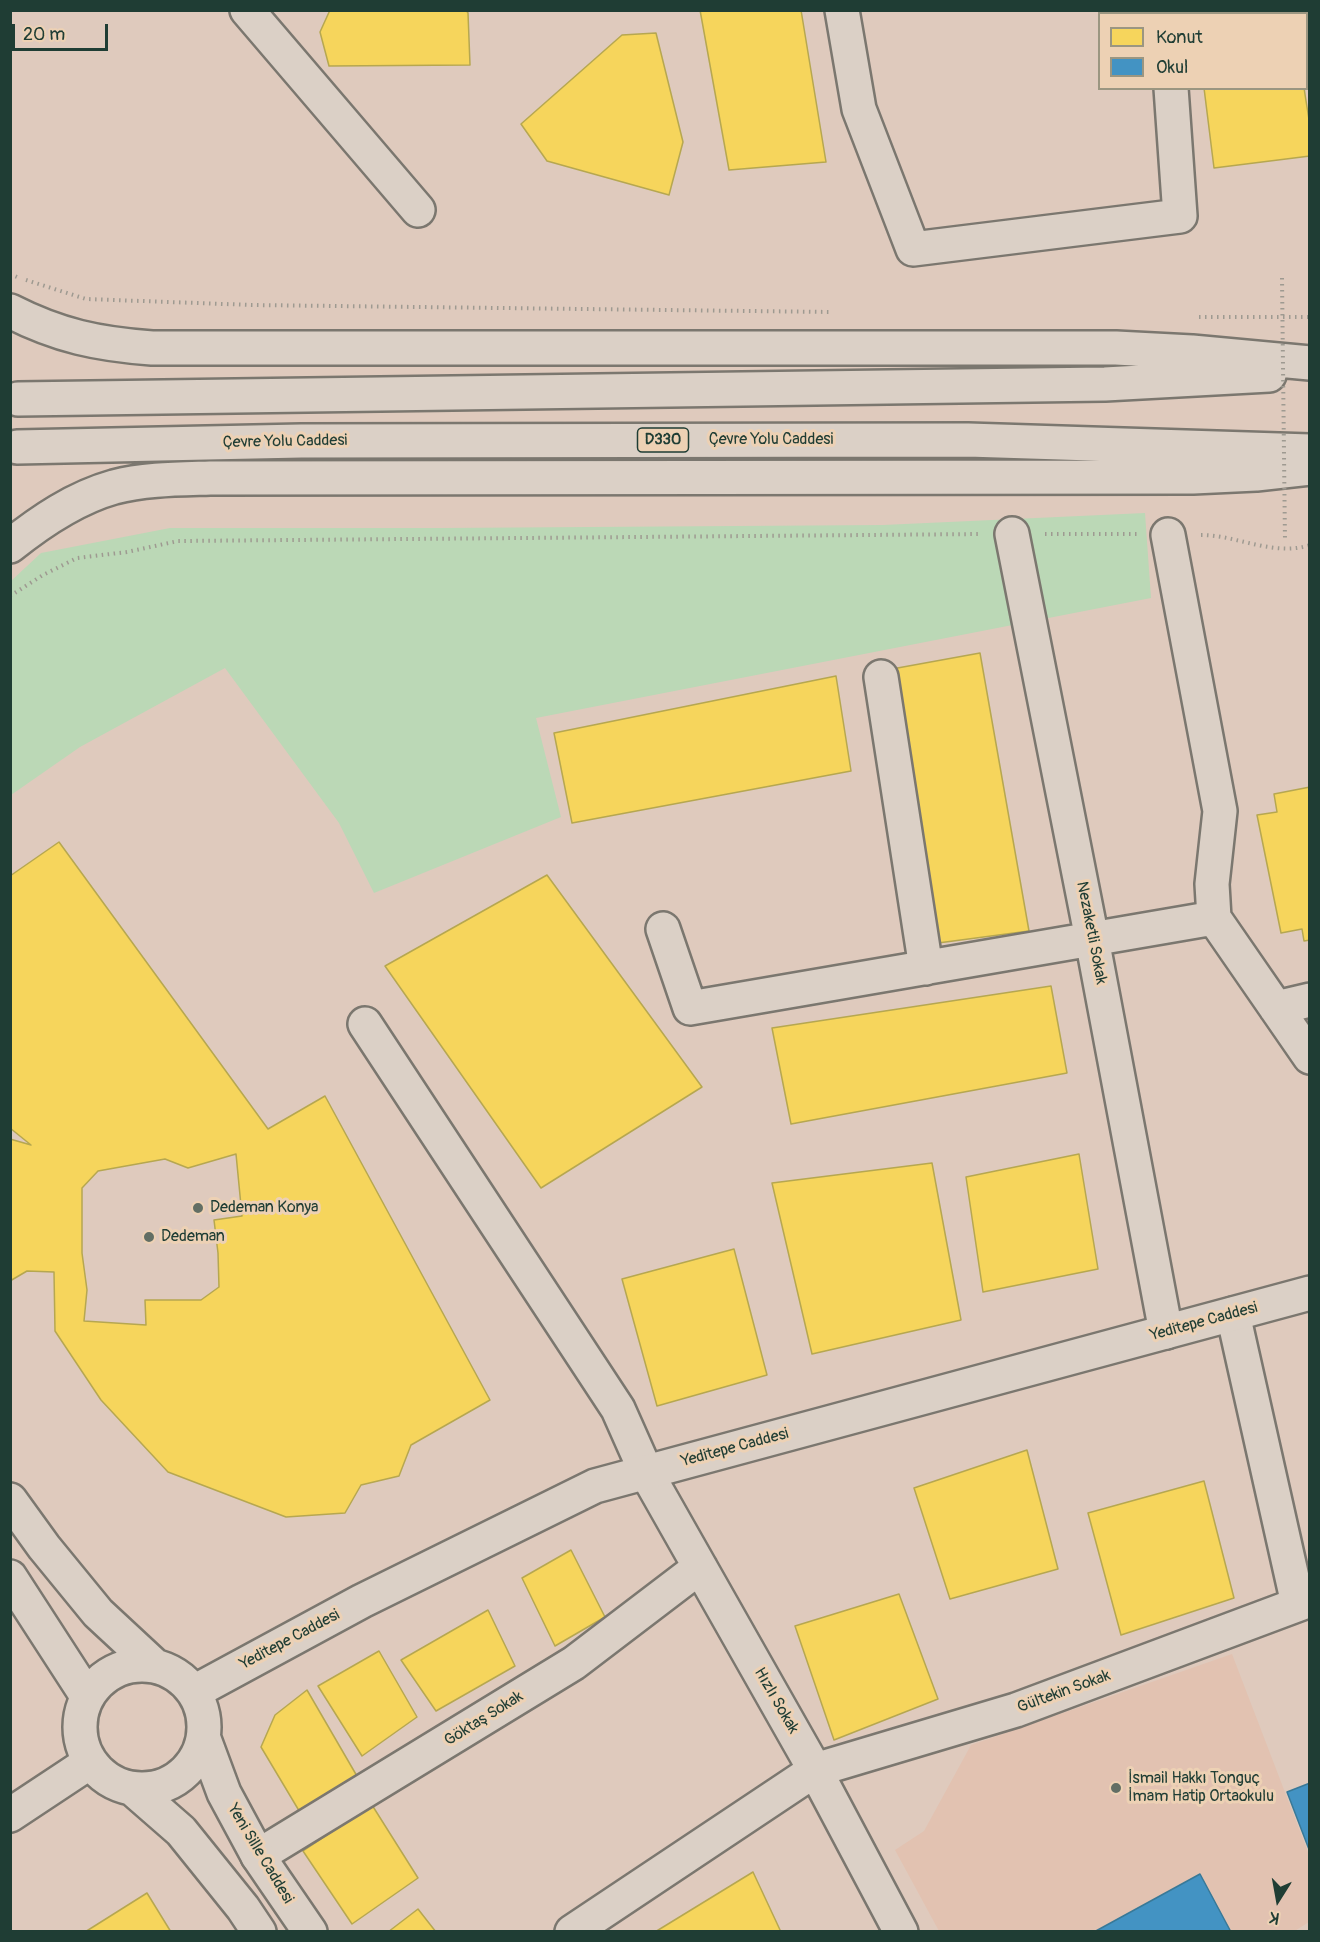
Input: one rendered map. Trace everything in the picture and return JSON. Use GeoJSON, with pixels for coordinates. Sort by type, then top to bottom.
{"type":"FeatureCollection","features":[{"type":"Feature","properties":{"kind":"main road"},"geometry":{"type":"LineString","coordinates":[[247,10],[418,210]]}},
{"type":"Feature","properties":{"kind":"main road"},"geometry":{"type":"LineString","coordinates":[[842,10],[859,109],[913,249],[1180,216],[1171,90]]}},
{"type":"Feature","properties":{"kind":"main road"},"geometry":{"type":"LineString","coordinates":[[10,311],[68,336],[112,345],[152,348],[1116,348],[1192,352],[1310,363]]}},
{"type":"Feature","properties":{"kind":"main road"},"geometry":{"type":"LineString","coordinates":[[18,399],[1104,384],[1310,373]]}},
{"type":"Feature","properties":{"kind":"main road","name":"Çevre Yolu Caddesi"},"geometry":{"type":"LineString","coordinates":[[17,447],[301,441],[968,440],[1310,450]]}},
{"type":"Feature","properties":{"kind":"main road"},"geometry":{"type":"LineString","coordinates":[[10,546],[32,528],[70,504],[114,487],[158,480],[210,478],[1181,477],[1256,474],[1310,468]]}},
{"type":"Feature","properties":{"kind":"main road","name":"Nezaketli Sokak"},"geometry":{"type":"LineString","coordinates":[[1012,534],[1092,939],[1166,1332]]}},
{"type":"Feature","properties":{"kind":"main road"},"geometry":{"type":"LineString","coordinates":[[1168,535],[1220,811],[1212,884],[1214,918],[1310,1057]]}},
{"type":"Feature","properties":{"kind":"main road"},"geometry":{"type":"LineString","coordinates":[[881,677],[926,968]]}},
{"type":"Feature","properties":{"kind":"main road"},"geometry":{"type":"LineString","coordinates":[[663,930],[690,1008],[1214,918]]}},
{"type":"Feature","properties":{"kind":"main road"},"geometry":{"type":"LineString","coordinates":[[1276,1008],[1310,1000]]}},
{"type":"Feature","properties":{"kind":"main road","name":"Hızlı Sokak"},"geometry":{"type":"LineString","coordinates":[[365,1024],[618,1408],[646,1472],[815,1770],[900,1932]]}},
{"type":"Feature","properties":{"kind":"main road","name":"Yeditepe Caddesi"},"geometry":{"type":"LineString","coordinates":[[194,1692],[362,1601],[595,1486],[1310,1293]]}},
{"type":"Feature","properties":{"kind":"main road"},"geometry":{"type":"LineString","coordinates":[[1233,1314],[1304,1602]]}},
{"type":"Feature","properties":{"kind":"main road"},"geometry":{"type":"LineString","coordinates":[[10,1500],[44,1547],[98,1613],[154,1665]]}},
{"type":"Feature","properties":{"kind":"main road","name":"Göktaş Sokak"},"geometry":{"type":"LineString","coordinates":[[258,1857],[574,1663],[700,1567]]}},
{"type":"Feature","properties":{"kind":"main road"},"geometry":{"type":"LineString","coordinates":[[10,1577],[87,1696]]}},
{"type":"Feature","properties":{"kind":"main road","name":"Gültekin Sokak"},"geometry":{"type":"LineString","coordinates":[[572,1932],[815,1770],[1016,1710],[1304,1602]]}},
{"type":"Feature","properties":{"kind":"main road"},"geometry":{"type":"LineString","coordinates":[[134,1665],[154,1665],[170,1671],[194,1692],[202,1707],[205,1722],[204,1739],[198,1757],[186,1772],[170,1784],[152,1789],[134,1790],[117,1785],[102,1775],[90,1762],[82,1746],[81,1712],[87,1696],[99,1681],[116,1670],[134,1665]]}},
{"type":"Feature","properties":{"kind":"main road","name":"Yeni Sille Caddesi"},"geometry":{"type":"LineString","coordinates":[[204,1739],[224,1793],[258,1857],[310,1932]]}},
{"type":"Feature","properties":{"kind":"main road"},"geometry":{"type":"LineString","coordinates":[[10,1815],[90,1762]]}},
{"type":"Feature","properties":{"kind":"main road"},"geometry":{"type":"LineString","coordinates":[[134,1790],[181,1831],[243,1908],[259,1932]]}},
{"type":"Feature","properties":{"kind":"path"},"geometry":{"type":"LineString","coordinates":[[10,274],[86,299],[252,305],[839,312]]}},
{"type":"Feature","properties":{"kind":"path"},"geometry":{"type":"LineString","coordinates":[[1282,278],[1285,542]]}},
{"type":"Feature","properties":{"kind":"path"},"geometry":{"type":"LineString","coordinates":[[1199,317],[1310,317]]}},
{"type":"Feature","properties":{"kind":"path"},"geometry":{"type":"LineString","coordinates":[[10,596],[43,575],[77,558],[127,552],[178,541],[1012,534],[1208,535],[1270,547],[1300,548],[1310,545]]}},
{"type":"Feature","properties":{"kind":"shaded area","name":"İsmail Hakkı Tonguç İmam Hatip Ortaokulu"},"geometry":{"type":"Polygon","coordinates":[[[1232,1654],[1309,1855],[1309,1922],[1293,1932],[939,1931],[895,1850],[924,1831],[971,1745],[1232,1654]]]}},
{"type":"Feature","properties":{"kind":"green space"},"geometry":{"type":"Polygon","coordinates":[[[1145,513],[1151,598],[536,718],[561,817],[374,893],[339,823],[225,668],[80,747],[11,795],[11,581],[41,553],[170,528],[883,525],[1145,513]]]}},
{"type":"Feature","properties":{"kind":"building: Konut"},"geometry":{"type":"Polygon","coordinates":[[[330,10],[466,10],[470,65],[329,66],[320,32],[330,10]]]}},
{"type":"Feature","properties":{"kind":"building: Konut"},"geometry":{"type":"Polygon","coordinates":[[[700,10],[801,10],[826,162],[729,170],[700,10]]]}},
{"type":"Feature","properties":{"kind":"building: Konut"},"geometry":{"type":"Polygon","coordinates":[[[1193,10],[1293,10],[1293,12],[1194,12],[1193,10]]]}},
{"type":"Feature","properties":{"kind":"building: Konut"},"geometry":{"type":"Polygon","coordinates":[[[656,33],[683,142],[669,195],[547,161],[521,124],[622,35],[656,33]]]}},
{"type":"Feature","properties":{"kind":"building: Konut"},"geometry":{"type":"Polygon","coordinates":[[[1204,90],[1304,90],[1310,126],[1310,156],[1214,168],[1204,90]]]}},
{"type":"Feature","properties":{"kind":"building: Konut"},"geometry":{"type":"Polygon","coordinates":[[[980,653],[1029,931],[938,943],[892,669],[980,653]]]}},
{"type":"Feature","properties":{"kind":"building: Konut"},"geometry":{"type":"Polygon","coordinates":[[[836,676],[851,771],[572,823],[554,733],[836,676]]]}},
{"type":"Feature","properties":{"kind":"building: Konut"},"geometry":{"type":"Polygon","coordinates":[[[1310,787],[1310,940],[1304,941],[1302,929],[1281,933],[1257,815],[1277,812],[1274,794],[1310,787]]]}},
{"type":"Feature","properties":{"kind":"building: Konut","name":"Dedeman Konya"},"geometry":{"type":"Polygon","coordinates":[[[59,842],[268,1129],[325,1096],[490,1400],[411,1445],[399,1476],[361,1485],[345,1513],[286,1517],[168,1472],[101,1400],[55,1331],[54,1272],[27,1271],[10,1281],[10,1139],[31,1145],[10,1128],[10,876],[59,842]]]}},
{"type":"Feature","properties":{"kind":"building: Konut"},"geometry":{"type":"Polygon","coordinates":[[[547,875],[702,1087],[541,1188],[385,966],[547,875]]]}},
{"type":"Feature","properties":{"kind":"building: Konut"},"geometry":{"type":"Polygon","coordinates":[[[1051,986],[1067,1073],[791,1124],[772,1028],[1051,986]]]}},
{"type":"Feature","properties":{"kind":"building: Konut","name":"Dedeman"},"geometry":{"type":"Polygon","coordinates":[[[236,1154],[242,1216],[214,1220],[219,1287],[201,1300],[145,1300],[146,1325],[84,1321],[87,1290],[82,1253],[82,1188],[98,1171],[165,1159],[188,1168],[236,1154]]]}},
{"type":"Feature","properties":{"kind":"building: Konut"},"geometry":{"type":"Polygon","coordinates":[[[1079,1154],[1098,1269],[983,1292],[966,1177],[1079,1154]]]}},
{"type":"Feature","properties":{"kind":"building: Konut"},"geometry":{"type":"Polygon","coordinates":[[[932,1163],[961,1320],[812,1354],[772,1183],[932,1163]]]}},
{"type":"Feature","properties":{"kind":"building: Konut"},"geometry":{"type":"Polygon","coordinates":[[[734,1249],[767,1375],[657,1406],[622,1279],[734,1249]]]}},
{"type":"Feature","properties":{"kind":"building: Konut"},"geometry":{"type":"Polygon","coordinates":[[[1027,1450],[1058,1569],[950,1599],[914,1488],[1027,1450]]]}},
{"type":"Feature","properties":{"kind":"building: Konut"},"geometry":{"type":"Polygon","coordinates":[[[1204,1481],[1234,1598],[1121,1635],[1088,1513],[1204,1481]]]}},
{"type":"Feature","properties":{"kind":"building: Konut"},"geometry":{"type":"Polygon","coordinates":[[[571,1550],[605,1617],[555,1646],[522,1578],[571,1550]]]}},
{"type":"Feature","properties":{"kind":"building: Konut"},"geometry":{"type":"Polygon","coordinates":[[[899,1594],[938,1699],[834,1740],[795,1626],[899,1594]]]}},
{"type":"Feature","properties":{"kind":"building: Konut"},"geometry":{"type":"Polygon","coordinates":[[[488,1610],[515,1666],[436,1711],[401,1660],[488,1610]]]}},
{"type":"Feature","properties":{"kind":"building: Konut"},"geometry":{"type":"Polygon","coordinates":[[[379,1651],[417,1717],[362,1756],[318,1686],[379,1651]]]}},
{"type":"Feature","properties":{"kind":"building: Konut"},"geometry":{"type":"Polygon","coordinates":[[[307,1690],[361,1783],[301,1814],[261,1747],[275,1715],[307,1690]]]}},
{"type":"Feature","properties":{"kind":"building: Konut"},"geometry":{"type":"Polygon","coordinates":[[[372,1805],[418,1878],[352,1924],[303,1851],[372,1805]]]}},
{"type":"Feature","properties":{"kind":"building: Konut"},"geometry":{"type":"Polygon","coordinates":[[[753,1872],[781,1932],[655,1932],[753,1872]]]}},
{"type":"Feature","properties":{"kind":"building: Konut"},"geometry":{"type":"Polygon","coordinates":[[[147,1893],[171,1932],[85,1932],[147,1893]]]}},
{"type":"Feature","properties":{"kind":"building: Konut"},"geometry":{"type":"Polygon","coordinates":[[[418,1909],[436,1932],[388,1932],[418,1909]]]}},
{"type":"Feature","properties":{"kind":"building: Okul"},"geometry":{"type":"Polygon","coordinates":[[[1310,1783],[1310,1852],[1287,1792],[1310,1783]]]}},
{"type":"Feature","properties":{"kind":"building: Okul"},"geometry":{"type":"Polygon","coordinates":[[[1200,1874],[1231,1932],[1094,1932],[1200,1874]]]}},
{"type":"Feature","properties":{"kind":"place","name":"Dedeman Konya"},"geometry":{"type":"Point","coordinates":[198,1208]}},
{"type":"Feature","properties":{"kind":"place","name":"Dedeman"},"geometry":{"type":"Point","coordinates":[149,1237]}},
{"type":"Feature","properties":{"kind":"place","name":"İsmail Hakkı Tonguç İmam Hatip Ortaokulu"},"geometry":{"type":"Point","coordinates":[1116,1788]}}]}
